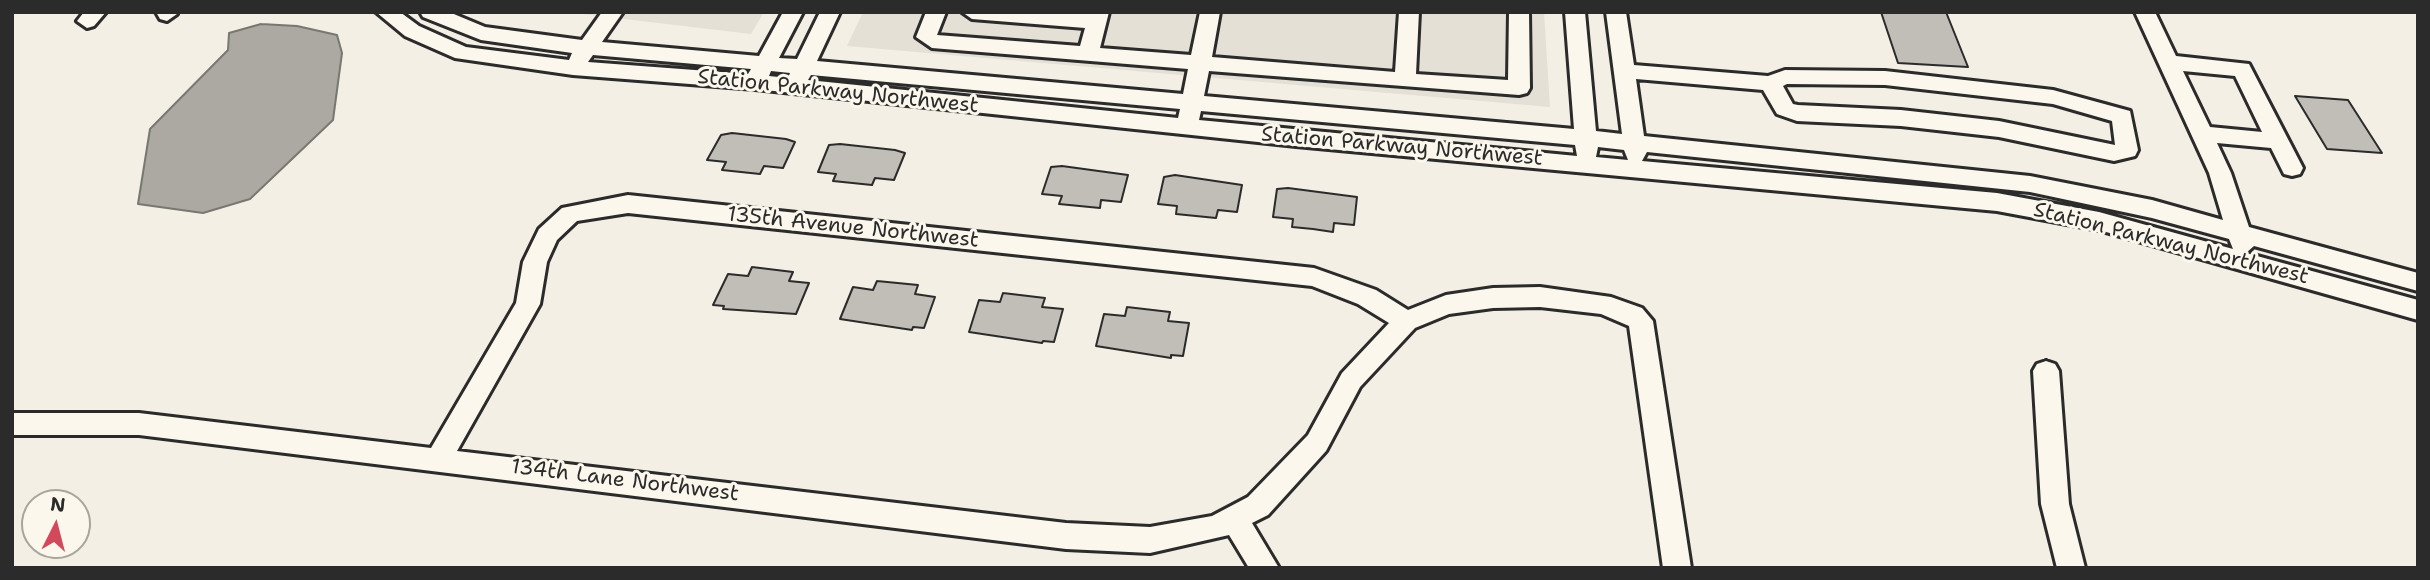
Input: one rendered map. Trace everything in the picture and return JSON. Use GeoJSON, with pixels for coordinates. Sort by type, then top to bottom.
{"type":"FeatureCollection","features":[{"type":"Feature","properties":{"kind":"street","name":"Station Parkway Northwest"},"geometry":{"type":"LineString","coordinates":[[386,12],[412,31],[462,53],[573,68],[760,73]]}},
{"type":"Feature","properties":{"kind":"street","name":"Station Parkway Northwest"},"geometry":{"type":"LineString","coordinates":[[430,12],[481,33],[539,43],[1187,126],[1997,202],[2098,221],[2418,310]]}},
{"type":"Feature","properties":{"kind":"street"},"geometry":{"type":"LineString","coordinates":[[573,68],[613,12]]}},
{"type":"Feature","properties":{"kind":"street"},"geometry":{"type":"LineString","coordinates":[[760,73],[793,12]]}},
{"type":"Feature","properties":{"kind":"street"},"geometry":{"type":"LineString","coordinates":[[799,77],[830,12]]}},
{"type":"Feature","properties":{"kind":"street"},"geometry":{"type":"LineString","coordinates":[[936,12],[926,37],[932,41],[1519,88],[1519,12]]}},
{"type":"Feature","properties":{"kind":"street"},"geometry":{"type":"LineString","coordinates":[[972,12],[1098,17],[1088,54]]}},
{"type":"Feature","properties":{"kind":"street"},"geometry":{"type":"LineString","coordinates":[[1187,126],[1210,12]]}},
{"type":"Feature","properties":{"kind":"street"},"geometry":{"type":"LineString","coordinates":[[1405,80],[1409,12]]}},
{"type":"Feature","properties":{"kind":"street"},"geometry":{"type":"LineString","coordinates":[[1575,12],[1588,164]]}},
{"type":"Feature","properties":{"kind":"street"},"geometry":{"type":"LineString","coordinates":[[1616,12],[1632,142],[1639,170]]}},
{"type":"Feature","properties":{"kind":"street"},"geometry":{"type":"LineString","coordinates":[[2145,12],[2220,173],[2249,262]]}},
{"type":"Feature","properties":{"kind":"street"},"geometry":{"type":"LineString","coordinates":[[2171,63],[2242,69],[2292,168]]}},
{"type":"Feature","properties":{"kind":"street"},"geometry":{"type":"LineString","coordinates":[[1623,71],[1770,83],[1785,77],[1885,78],[2053,97],[2122,116],[2127,150],[2114,153],[1998,129],[1900,118],[1797,113],[1784,109],[1770,83]]}},
{"type":"Feature","properties":{"kind":"street","name":"Station Parkway Northwest"},"geometry":{"type":"LineString","coordinates":[[799,77],[1191,103],[1632,142],[2030,184],[2152,209],[2418,282]]}},
{"type":"Feature","properties":{"kind":"street"},"geometry":{"type":"LineString","coordinates":[[2202,134],[2278,141]]}},
{"type":"Feature","properties":{"kind":"street","name":"135th Avenue Northwest"},"geometry":{"type":"LineString","coordinates":[[439,458],[528,304],[535,262],[547,235],[570,214],[596,208],[628,204],[1314,276],[1367,297],[1406,321]]}},
{"type":"Feature","properties":{"kind":"street"},"geometry":{"type":"LineString","coordinates":[[1406,321],[1446,305],[1493,298],[1540,297],[1602,304],[1633,315],[1641,321],[1677,568]]}},
{"type":"Feature","properties":{"kind":"street","name":"134th Lane Northwest"},"geometry":{"type":"LineString","coordinates":[[12,425],[139,424],[439,458],[1066,536],[1150,540],[1216,528],[1258,506],[1286,480],[1317,443],[1351,380],[1406,321]]}},
{"type":"Feature","properties":{"kind":"street"},"geometry":{"type":"LineString","coordinates":[[2046,372],[2055,503],[2071,568]]}},
{"type":"Feature","properties":{"kind":"street"},"geometry":{"type":"LineString","coordinates":[[1234,518],[1265,568]]}},
{"type":"Feature","properties":{"kind":"shaded area"},"geometry":{"type":"Polygon","coordinates":[[[565,12],[764,12],[751,34],[565,12]]]}},
{"type":"Feature","properties":{"kind":"shaded area"},"geometry":{"type":"Polygon","coordinates":[[[863,12],[1544,12],[1550,107],[847,46],[863,12]]]}},
{"type":"Feature","properties":{"kind":"shaded area"},"geometry":{"type":"Polygon","coordinates":[[[261,24],[297,26],[337,35],[342,53],[333,120],[250,199],[203,213],[138,204],[150,129],[228,50],[229,33],[261,24]]]}},
{"type":"Feature","properties":{"kind":"building"},"geometry":{"type":"Polygon","coordinates":[[[1881,12],[1946,12],[1968,67],[1898,63],[1881,12]]]}},
{"type":"Feature","properties":{"kind":"building"},"geometry":{"type":"Polygon","coordinates":[[[2295,96],[2348,100],[2382,153],[2327,149],[2295,96]]]}},
{"type":"Feature","properties":{"kind":"building"},"geometry":{"type":"Polygon","coordinates":[[[732,133],[795,142],[783,168],[764,166],[760,174],[722,170],[726,162],[707,160],[721,135],[732,133]]]}},
{"type":"Feature","properties":{"kind":"building"},"geometry":{"type":"Polygon","coordinates":[[[840,144],[905,153],[894,180],[875,178],[872,185],[833,181],[836,174],[818,172],[829,145],[840,144]]]}},
{"type":"Feature","properties":{"kind":"building"},"geometry":{"type":"Polygon","coordinates":[[[1062,166],[1128,175],[1121,202],[1101,200],[1100,208],[1059,204],[1062,196],[1042,194],[1051,167],[1062,166]]]}},
{"type":"Feature","properties":{"kind":"building"},"geometry":{"type":"Polygon","coordinates":[[[1175,175],[1242,185],[1237,212],[1218,210],[1216,218],[1176,214],[1177,206],[1158,204],[1164,177],[1175,175]]]}},
{"type":"Feature","properties":{"kind":"building"},"geometry":{"type":"Polygon","coordinates":[[[1277,189],[1357,197],[1354,225],[1334,223],[1333,232],[1292,227],[1293,219],[1273,217],[1277,189]]]}},
{"type":"Feature","properties":{"kind":"building"},"geometry":{"type":"Polygon","coordinates":[[[752,267],[793,272],[789,281],[809,283],[796,314],[723,309],[724,306],[713,305],[728,274],[748,276],[752,267]]]}},
{"type":"Feature","properties":{"kind":"building"},"geometry":{"type":"Polygon","coordinates":[[[877,281],[918,285],[915,294],[935,297],[924,328],[913,327],[912,330],[840,319],[853,287],[873,290],[877,281]]]}},
{"type":"Feature","properties":{"kind":"building"},"geometry":{"type":"Polygon","coordinates":[[[1003,293],[1045,298],[1042,307],[1063,309],[1054,342],[1042,343],[969,332],[979,300],[1000,302],[1003,293]]]}},
{"type":"Feature","properties":{"kind":"building"},"geometry":{"type":"Polygon","coordinates":[[[1127,307],[1170,312],[1168,321],[1189,323],[1183,356],[1171,355],[1171,358],[1096,346],[1104,314],[1125,316],[1127,307]]]}}]}
